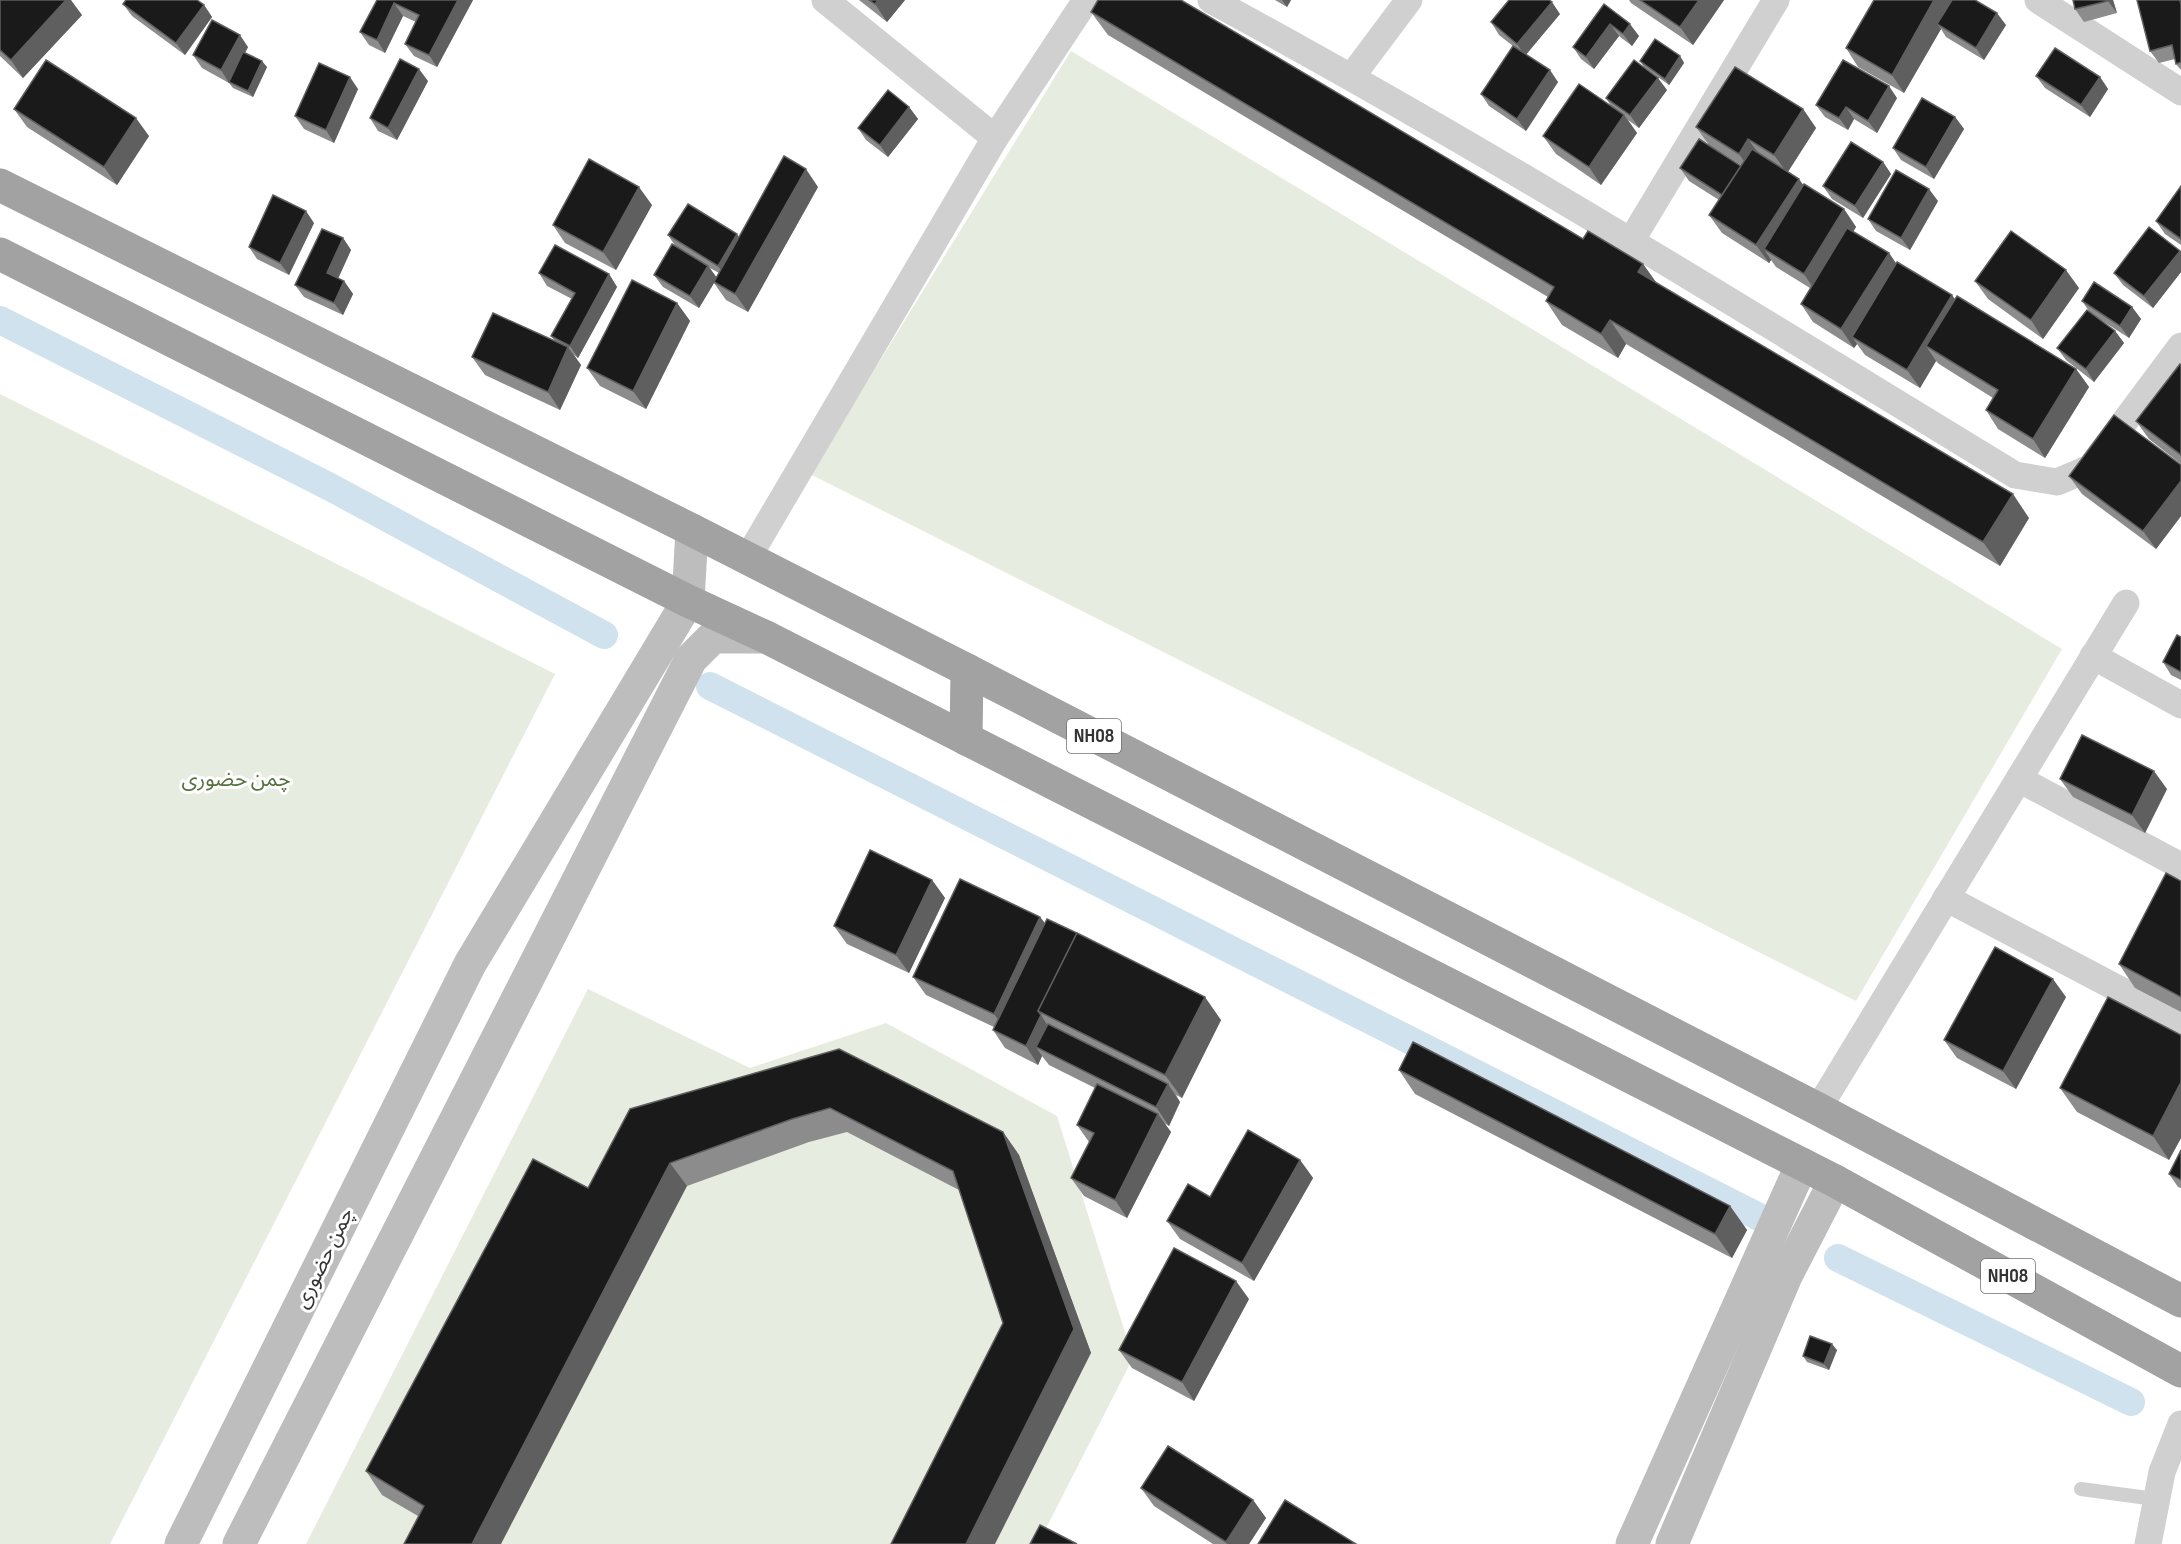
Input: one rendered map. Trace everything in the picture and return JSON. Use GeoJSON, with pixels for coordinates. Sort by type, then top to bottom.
{"type":"FeatureCollection","features":[{"type":"Feature","properties":{"kind":"highway","name":"NH08"},"geometry":{"type":"LineString","coordinates":[[0,185],[968,670],[1818,1109],[2181,1301]]}},
{"type":"Feature","properties":{"kind":"highway","name":"NH08"},"geometry":{"type":"LineString","coordinates":[[0,254],[688,601],[766,638],[1802,1164],[2181,1371]]}},
{"type":"Feature","properties":{"kind":"highway"},"geometry":{"type":"LineString","coordinates":[[966,740],[968,670]]}},
{"type":"Feature","properties":{"kind":"main road","name":"چمن حضوری"},"geometry":{"type":"LineString","coordinates":[[181,1544],[470,964],[688,601],[692,530]]}},
{"type":"Feature","properties":{"kind":"main road"},"geometry":{"type":"LineString","coordinates":[[238,1544],[692,659],[713,637],[766,638]]}},
{"type":"Feature","properties":{"kind":"main road"},"geometry":{"type":"LineString","coordinates":[[1632,1544],[1802,1164]]}},
{"type":"Feature","properties":{"kind":"main road"},"geometry":{"type":"LineString","coordinates":[[1672,1544],[1786,1276],[1835,1181]]}},
{"type":"Feature","properties":{"kind":"street"},"geometry":{"type":"LineString","coordinates":[[825,0],[995,138]]}},
{"type":"Feature","properties":{"kind":"street"},"geometry":{"type":"LineString","coordinates":[[747,559],[995,138],[1086,0]]}},
{"type":"Feature","properties":{"kind":"street"},"geometry":{"type":"LineString","coordinates":[[1211,0],[1352,76],[1631,241],[2015,475],[2057,482],[2090,468],[2181,346]]}},
{"type":"Feature","properties":{"kind":"street"},"geometry":{"type":"LineString","coordinates":[[1352,76],[1409,0]]}},
{"type":"Feature","properties":{"kind":"street"},"geometry":{"type":"LineString","coordinates":[[1631,241],[1776,0]]}},
{"type":"Feature","properties":{"kind":"street"},"geometry":{"type":"LineString","coordinates":[[2038,0],[2181,92]]}},
{"type":"Feature","properties":{"kind":"street"},"geometry":{"type":"LineString","coordinates":[[1818,1109],[2126,603]]}},
{"type":"Feature","properties":{"kind":"street"},"geometry":{"type":"LineString","coordinates":[[2093,656],[2181,705]]}},
{"type":"Feature","properties":{"kind":"street"},"geometry":{"type":"LineString","coordinates":[[2019,779],[2181,866]]}},
{"type":"Feature","properties":{"kind":"street"},"geometry":{"type":"LineString","coordinates":[[1946,898],[2181,1022]]}},
{"type":"Feature","properties":{"kind":"street"},"geometry":{"type":"LineString","coordinates":[[2154,1527],[2181,1424]]}},
{"type":"Feature","properties":{"kind":"lane"},"geometry":{"type":"LineString","coordinates":[[2081,1489],[2154,1527]]}},
{"type":"Feature","properties":{"kind":"green space"},"geometry":{"type":"Polygon","coordinates":[[[1071,51],[2062,649],[1856,1001],[810,474],[1071,51]]]}},
{"type":"Feature","properties":{"kind":"green space","name":"چمن حضوری"},"geometry":{"type":"Polygon","coordinates":[[[0,394],[555,674],[110,1544],[0,1544],[0,394]]]}},
{"type":"Feature","properties":{"kind":"green space"},"geometry":{"type":"Polygon","coordinates":[[[588,989],[750,1068],[886,1023],[1057,1116],[1133,1358],[1038,1544],[306,1544],[588,989]]]}},
{"type":"Feature","properties":{"kind":"building"},"geometry":{"type":"Polygon","coordinates":[[[0,0],[66,0],[11,60],[0,50],[0,0]]]}},
{"type":"Feature","properties":{"kind":"building"},"geometry":{"type":"Polygon","coordinates":[[[126,0],[197,0],[204,5],[176,43],[123,4],[126,0]]]}},
{"type":"Feature","properties":{"kind":"building"},"geometry":{"type":"Polygon","coordinates":[[[377,0],[458,0],[429,55],[405,44],[419,15],[394,3],[377,40],[360,32],[377,0]]]}},
{"type":"Feature","properties":{"kind":"building"},"geometry":{"type":"Polygon","coordinates":[[[1098,0],[1181,0],[1583,239],[1588,231],[1643,264],[1638,272],[2013,494],[1983,542],[1610,320],[1601,334],[1546,301],[1554,287],[1091,12],[1098,0]]]}},
{"type":"Feature","properties":{"kind":"building"},"geometry":{"type":"Polygon","coordinates":[[[1509,0],[1549,0],[1552,2],[1517,44],[1491,22],[1509,0]]]}},
{"type":"Feature","properties":{"kind":"building"},"geometry":{"type":"Polygon","coordinates":[[[1640,0],[1699,0],[1680,27],[1640,0]]]}},
{"type":"Feature","properties":{"kind":"building"},"geometry":{"type":"Polygon","coordinates":[[[1874,0],[1934,0],[1892,75],[1846,48],[1874,0]]]}},
{"type":"Feature","properties":{"kind":"building"},"geometry":{"type":"Polygon","coordinates":[[[1952,0],[1975,0],[1997,13],[1976,48],[1937,24],[1952,0]]]}},
{"type":"Feature","properties":{"kind":"building"},"geometry":{"type":"Polygon","coordinates":[[[2073,0],[2108,0],[2108,1],[2075,9],[2073,0]]]}},
{"type":"Feature","properties":{"kind":"building"},"geometry":{"type":"Polygon","coordinates":[[[2137,0],[2180,0],[2181,62],[2176,64],[2172,45],[2150,51],[2137,0]]]}},
{"type":"Feature","properties":{"kind":"building"},"geometry":{"type":"Polygon","coordinates":[[[1604,4],[1630,24],[1623,34],[1610,24],[1586,57],[1573,47],[1604,4]]]}},
{"type":"Feature","properties":{"kind":"building"},"geometry":{"type":"Polygon","coordinates":[[[212,20],[240,35],[221,70],[193,55],[212,20]]]}},
{"type":"Feature","properties":{"kind":"building"},"geometry":{"type":"Polygon","coordinates":[[[1655,39],[1680,56],[1665,79],[1640,61],[1655,39]]]}},
{"type":"Feature","properties":{"kind":"building"},"geometry":{"type":"Polygon","coordinates":[[[1513,46],[1550,70],[1517,119],[1481,94],[1513,46]]]}},
{"type":"Feature","properties":{"kind":"building"},"geometry":{"type":"Polygon","coordinates":[[[2055,48],[2100,77],[2081,105],[2036,76],[2055,48]]]}},
{"type":"Feature","properties":{"kind":"building"},"geometry":{"type":"Polygon","coordinates":[[[243,52],[262,61],[248,91],[229,82],[243,52]]]}},
{"type":"Feature","properties":{"kind":"building"},"geometry":{"type":"Polygon","coordinates":[[[400,59],[419,69],[388,128],[370,118],[400,59]]]}},
{"type":"Feature","properties":{"kind":"building"},"geometry":{"type":"Polygon","coordinates":[[[46,60],[136,118],[104,167],[14,109],[46,60]]]}},
{"type":"Feature","properties":{"kind":"building"},"geometry":{"type":"Polygon","coordinates":[[[1634,60],[1658,78],[1630,115],[1606,98],[1634,60]]]}},
{"type":"Feature","properties":{"kind":"building"},"geometry":{"type":"Polygon","coordinates":[[[1843,60],[1889,86],[1868,121],[1846,107],[1839,118],[1816,105],[1843,60]]]}},
{"type":"Feature","properties":{"kind":"building"},"geometry":{"type":"Polygon","coordinates":[[[319,63],[350,77],[326,130],[295,116],[319,63]]]}},
{"type":"Feature","properties":{"kind":"building"},"geometry":{"type":"Polygon","coordinates":[[[1735,67],[1803,109],[1774,155],[1748,139],[1739,154],[1696,127],[1735,67]]]}},
{"type":"Feature","properties":{"kind":"building"},"geometry":{"type":"Polygon","coordinates":[[[1579,84],[1624,115],[1589,167],[1543,136],[1579,84]]]}},
{"type":"Feature","properties":{"kind":"building"},"geometry":{"type":"Polygon","coordinates":[[[888,90],[909,107],[880,145],[858,128],[888,90]]]}},
{"type":"Feature","properties":{"kind":"building"},"geometry":{"type":"Polygon","coordinates":[[[1922,98],[1955,117],[1926,167],[1893,148],[1922,98]]]}},
{"type":"Feature","properties":{"kind":"building"},"geometry":{"type":"Polygon","coordinates":[[[1699,139],[1741,166],[1722,195],[1680,168],[1699,139]]]}},
{"type":"Feature","properties":{"kind":"building"},"geometry":{"type":"Polygon","coordinates":[[[1851,142],[1883,162],[1855,206],[1823,186],[1851,142]]]}},
{"type":"Feature","properties":{"kind":"building"},"geometry":{"type":"Polygon","coordinates":[[[1752,149],[1799,179],[1756,245],[1709,215],[1752,149]]]}},
{"type":"Feature","properties":{"kind":"building"},"geometry":{"type":"Polygon","coordinates":[[[784,156],[806,169],[735,294],[714,282],[784,156]]]}},
{"type":"Feature","properties":{"kind":"building"},"geometry":{"type":"Polygon","coordinates":[[[589,159],[639,187],[603,252],[553,225],[589,159]]]}},
{"type":"Feature","properties":{"kind":"building"},"geometry":{"type":"Polygon","coordinates":[[[1896,170],[1929,189],[1901,238],[1868,219],[1896,170]]]}},
{"type":"Feature","properties":{"kind":"building"},"geometry":{"type":"Polygon","coordinates":[[[1804,184],[1844,209],[1804,274],[1764,249],[1804,184]]]}},
{"type":"Feature","properties":{"kind":"building"},"geometry":{"type":"Polygon","coordinates":[[[2181,186],[2181,239],[2156,221],[2181,186]]]}},
{"type":"Feature","properties":{"kind":"building"},"geometry":{"type":"Polygon","coordinates":[[[273,195],[306,211],[280,263],[249,247],[273,195]]]}},
{"type":"Feature","properties":{"kind":"building"},"geometry":{"type":"Polygon","coordinates":[[[688,204],[737,234],[718,266],[668,235],[688,204]]]}},
{"type":"Feature","properties":{"kind":"building"},"geometry":{"type":"Polygon","coordinates":[[[2149,227],[2180,251],[2144,296],[2114,273],[2149,227]]]}},
{"type":"Feature","properties":{"kind":"building"},"geometry":{"type":"Polygon","coordinates":[[[1847,228],[1889,253],[1841,329],[1801,304],[1847,228]]]}},
{"type":"Feature","properties":{"kind":"building"},"geometry":{"type":"Polygon","coordinates":[[[322,229],[343,238],[327,273],[344,281],[334,303],[295,285],[322,229]]]}},
{"type":"Feature","properties":{"kind":"building"},"geometry":{"type":"Polygon","coordinates":[[[2011,231],[2066,270],[2031,320],[1975,281],[2011,231]]]}},
{"type":"Feature","properties":{"kind":"building"},"geometry":{"type":"Polygon","coordinates":[[[672,244],[708,266],[690,296],[654,275],[672,244]]]}},
{"type":"Feature","properties":{"kind":"building"},"geometry":{"type":"Polygon","coordinates":[[[555,245],[609,274],[570,346],[551,336],[575,293],[539,273],[555,245]]]}},
{"type":"Feature","properties":{"kind":"building"},"geometry":{"type":"Polygon","coordinates":[[[1897,262],[1952,295],[1907,370],[1852,337],[1897,262]]]}},
{"type":"Feature","properties":{"kind":"building"},"geometry":{"type":"Polygon","coordinates":[[[632,280],[677,303],[633,391],[587,368],[632,280]]]}},
{"type":"Feature","properties":{"kind":"building"},"geometry":{"type":"Polygon","coordinates":[[[2094,282],[2132,307],[2120,326],[2082,301],[2094,282]]]}},
{"type":"Feature","properties":{"kind":"building"},"geometry":{"type":"Polygon","coordinates":[[[1957,296],[2076,369],[2033,439],[1986,410],[1998,390],[1926,346],[1957,296]]]}},
{"type":"Feature","properties":{"kind":"building"},"geometry":{"type":"Polygon","coordinates":[[[2087,310],[2115,331],[2086,369],[2057,348],[2087,310]]]}},
{"type":"Feature","properties":{"kind":"building"},"geometry":{"type":"Polygon","coordinates":[[[493,313],[568,347],[548,392],[472,357],[493,313]]]}},
{"type":"Feature","properties":{"kind":"building"},"geometry":{"type":"Polygon","coordinates":[[[2181,365],[2181,455],[2136,421],[2181,365]]]}},
{"type":"Feature","properties":{"kind":"building"},"geometry":{"type":"Polygon","coordinates":[[[2114,415],[2181,465],[2181,481],[2143,531],[2069,476],[2114,415]]]}},
{"type":"Feature","properties":{"kind":"building"},"geometry":{"type":"Polygon","coordinates":[[[2177,635],[2181,637],[2181,672],[2163,662],[2177,635]]]}},
{"type":"Feature","properties":{"kind":"building"},"geometry":{"type":"Polygon","coordinates":[[[2082,735],[2154,771],[2132,815],[2060,779],[2082,735]]]}},
{"type":"Feature","properties":{"kind":"building"},"geometry":{"type":"Polygon","coordinates":[[[870,850],[932,880],[896,955],[834,926],[870,850]]]}},
{"type":"Feature","properties":{"kind":"building"},"geometry":{"type":"Polygon","coordinates":[[[2166,873],[2181,881],[2181,997],[2119,964],[2166,873]]]}},
{"type":"Feature","properties":{"kind":"building"},"geometry":{"type":"Polygon","coordinates":[[[960,879],[1040,917],[994,1014],[913,977],[960,879]]]}},
{"type":"Feature","properties":{"kind":"building"},"geometry":{"type":"Polygon","coordinates":[[[1047,919],[1077,933],[1038,1011],[1041,1015],[1026,1046],[993,1030],[1047,919]]]}},
{"type":"Feature","properties":{"kind":"building"},"geometry":{"type":"Polygon","coordinates":[[[1077,933],[1205,997],[1165,1075],[1038,1011],[1077,933]]]}},
{"type":"Feature","properties":{"kind":"building"},"geometry":{"type":"Polygon","coordinates":[[[1995,947],[2053,979],[2003,1071],[1944,1040],[1995,947]]]}},
{"type":"Feature","properties":{"kind":"building"},"geometry":{"type":"Polygon","coordinates":[[[2108,997],[2181,1035],[2181,1082],[2153,1136],[2060,1088],[2108,997]]]}},
{"type":"Feature","properties":{"kind":"building"},"geometry":{"type":"Polygon","coordinates":[[[1048,1024],[1168,1084],[1156,1107],[1036,1047],[1048,1024]]]}},
{"type":"Feature","properties":{"kind":"building"},"geometry":{"type":"Polygon","coordinates":[[[1413,1042],[1730,1206],[1715,1234],[1399,1070],[1413,1042]]]}},
{"type":"Feature","properties":{"kind":"building"},"geometry":{"type":"Polygon","coordinates":[[[839,1049],[1003,1132],[1074,1329],[966,1544],[891,1544],[1003,1323],[953,1171],[830,1108],[792,1119],[670,1163],[472,1544],[404,1544],[424,1506],[366,1471],[533,1159],[588,1188],[630,1109],[839,1049]]]}},
{"type":"Feature","properties":{"kind":"building"},"geometry":{"type":"Polygon","coordinates":[[[1097,1084],[1158,1114],[1115,1200],[1071,1178],[1094,1133],[1077,1125],[1097,1084]]]}},
{"type":"Feature","properties":{"kind":"building"},"geometry":{"type":"Polygon","coordinates":[[[1248,1130],[1300,1160],[1242,1263],[1167,1221],[1188,1184],[1210,1197],[1248,1130]]]}},
{"type":"Feature","properties":{"kind":"building"},"geometry":{"type":"Polygon","coordinates":[[[2181,1150],[2181,1180],[2169,1174],[2181,1150]]]}},
{"type":"Feature","properties":{"kind":"building"},"geometry":{"type":"Polygon","coordinates":[[[1174,1248],[1236,1281],[1182,1382],[1119,1350],[1174,1248]]]}},
{"type":"Feature","properties":{"kind":"building"},"geometry":{"type":"Polygon","coordinates":[[[1810,1336],[1832,1344],[1824,1364],[1803,1356],[1810,1336]]]}},
{"type":"Feature","properties":{"kind":"building"},"geometry":{"type":"Polygon","coordinates":[[[1168,1446],[1253,1500],[1226,1542],[1141,1488],[1168,1446]]]}},
{"type":"Feature","properties":{"kind":"building"},"geometry":{"type":"Polygon","coordinates":[[[1285,1500],[1356,1544],[1258,1544],[1285,1500]]]}},
{"type":"Feature","properties":{"kind":"building"},"geometry":{"type":"Polygon","coordinates":[[[1040,1525],[1077,1544],[1030,1544],[1040,1525]]]}},
{"type":"Feature","properties":{"kind":"waterway"},"geometry":{"type":"LineString","coordinates":[[0,320],[332,488],[604,635]]}},
{"type":"Feature","properties":{"kind":"waterway"},"geometry":{"type":"LineString","coordinates":[[710,686],[1765,1220]]}},
{"type":"Feature","properties":{"kind":"waterway"},"geometry":{"type":"LineString","coordinates":[[1838,1258],[2131,1402]]}}]}
